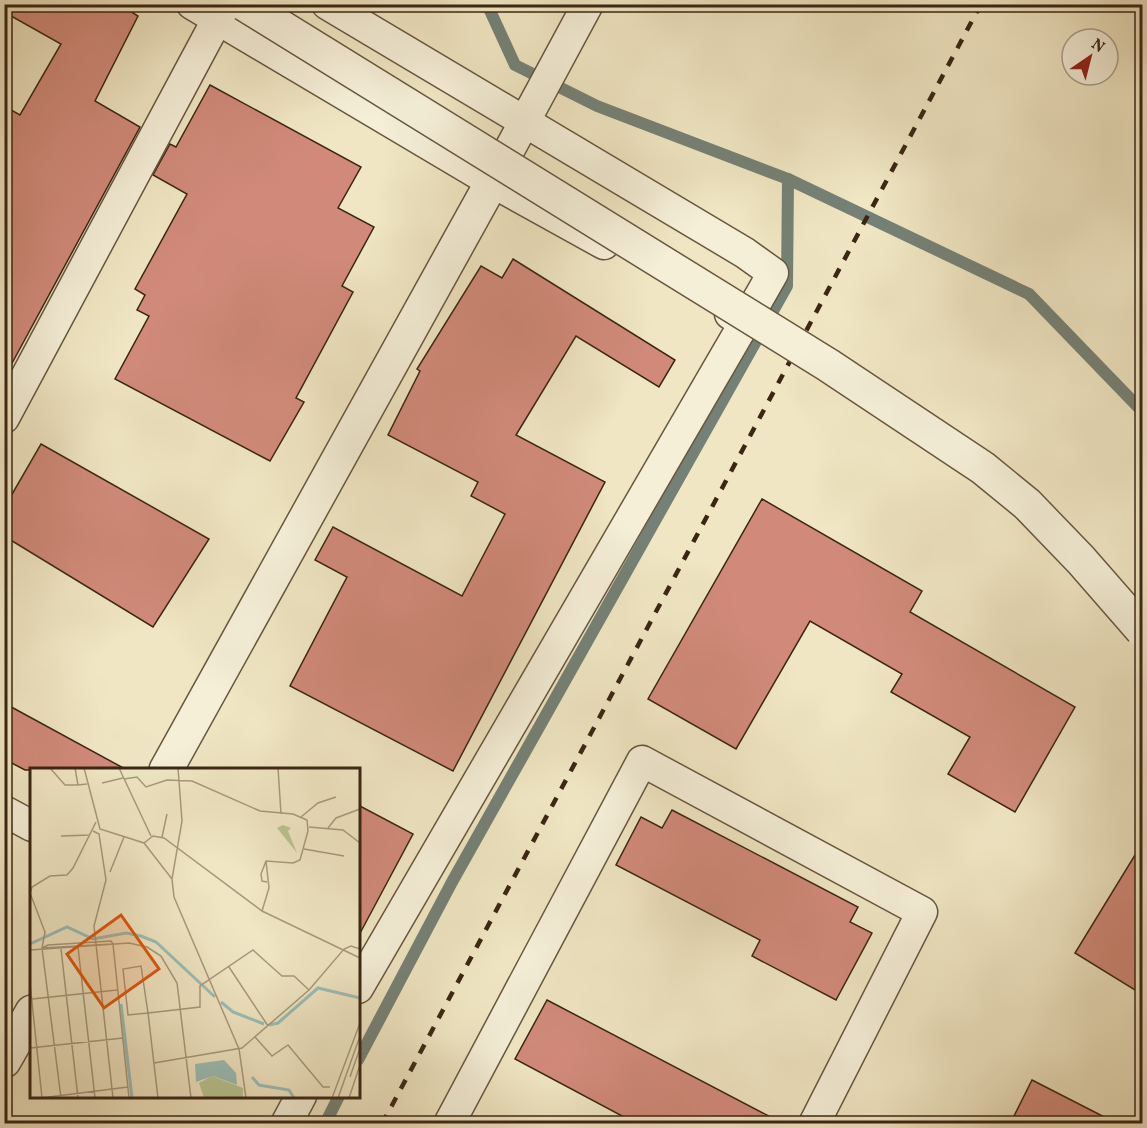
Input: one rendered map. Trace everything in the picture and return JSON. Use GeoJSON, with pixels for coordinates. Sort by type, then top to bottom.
{"type":"FeatureCollection","features":[{"type":"Feature","properties":{"kind":"street"},"geometry":{"type":"LineString","coordinates":[[192,4],[231,12],[828,365],[983,468],[1028,504],[1143,630]]}},
{"type":"Feature","properties":{"kind":"street"},"geometry":{"type":"LineString","coordinates":[[327,4],[745,253],[773,273],[360,985]]}},
{"type":"Feature","properties":{"kind":"street"},"geometry":{"type":"LineString","coordinates":[[167,768],[492,182],[588,4]]}},
{"type":"Feature","properties":{"kind":"street"},"geometry":{"type":"LineString","coordinates":[[231,12],[492,182],[745,322]]}},
{"type":"Feature","properties":{"kind":"street"},"geometry":{"type":"LineString","coordinates":[[4,418],[231,12]]}},
{"type":"Feature","properties":{"kind":"street"},"geometry":{"type":"LineString","coordinates":[[449,1124],[642,761],[922,912],[814,1124]]}},
{"type":"Feature","properties":{"kind":"street"},"geometry":{"type":"LineString","coordinates":[[4,811],[30,825]]}},
{"type":"Feature","properties":{"kind":"street"},"geometry":{"type":"LineString","coordinates":[[4,1061],[30,1016]]}},
{"type":"Feature","properties":{"kind":"street"},"geometry":{"type":"LineString","coordinates":[[286,1124],[300,1098]]}},
{"type":"Feature","properties":{"kind":"building"},"geometry":{"type":"Polygon","coordinates":[[[4,4],[119,4],[138,16],[95,101],[140,127],[4,378],[4,106],[20,115],[61,44],[4,12],[4,4]]]}},
{"type":"Feature","properties":{"kind":"building"},"geometry":{"type":"Polygon","coordinates":[[[210,85],[361,167],[338,208],[374,227],[342,286],[353,292],[296,398],[304,402],[270,461],[115,379],[149,316],[137,310],[145,295],[135,289],[187,194],[153,175],[170,144],[176,147],[210,85]]]}},
{"type":"Feature","properties":{"kind":"building"},"geometry":{"type":"Polygon","coordinates":[[[513,259],[675,360],[659,387],[576,336],[516,435],[605,482],[453,771],[290,686],[347,577],[315,560],[333,527],[462,596],[505,514],[471,496],[478,482],[388,435],[420,371],[417,369],[481,266],[502,278],[513,259]]]}},
{"type":"Feature","properties":{"kind":"building"},"geometry":{"type":"Polygon","coordinates":[[[41,444],[209,539],[153,627],[4,536],[4,508],[41,444]]]}},
{"type":"Feature","properties":{"kind":"building"},"geometry":{"type":"Polygon","coordinates":[[[762,499],[922,591],[910,612],[1075,707],[1015,812],[948,774],[970,737],[891,692],[902,674],[810,621],[736,749],[648,699],[762,499]]]}},
{"type":"Feature","properties":{"kind":"building"},"geometry":{"type":"Polygon","coordinates":[[[4,703],[123,768],[30,768],[30,770],[25,770],[4,759],[4,703]]]}},
{"type":"Feature","properties":{"kind":"building"},"geometry":{"type":"Polygon","coordinates":[[[360,806],[413,834],[360,933],[360,806]]]}},
{"type":"Feature","properties":{"kind":"building"},"geometry":{"type":"Polygon","coordinates":[[[672,810],[858,907],[850,922],[872,933],[836,1000],[752,956],[760,940],[616,865],[641,817],[662,828],[672,810]]]}},
{"type":"Feature","properties":{"kind":"building"},"geometry":{"type":"Polygon","coordinates":[[[1143,842],[1143,995],[1075,953],[1143,842]]]}},
{"type":"Feature","properties":{"kind":"building"},"geometry":{"type":"Polygon","coordinates":[[[547,1000],[784,1124],[637,1124],[515,1059],[547,1000]]]}},
{"type":"Feature","properties":{"kind":"building"},"geometry":{"type":"Polygon","coordinates":[[[1032,1080],[1118,1124],[1010,1124],[1032,1080]]]}},
{"type":"Feature","properties":{"kind":"waterway"},"geometry":{"type":"LineString","coordinates":[[487,4],[515,65],[597,106],[788,179],[1029,294],[1142,411]]}},
{"type":"Feature","properties":{"kind":"waterway"},"geometry":{"type":"LineString","coordinates":[[360,1056],[452,882],[787,286],[788,179]]}},
{"type":"Feature","properties":{"kind":"waterway"},"geometry":{"type":"LineString","coordinates":[[325,1124],[338,1098]]}},
{"type":"Feature","properties":{"kind":"railway"},"geometry":{"type":"LineString","coordinates":[[382,1124],[981,4]]}}]}
